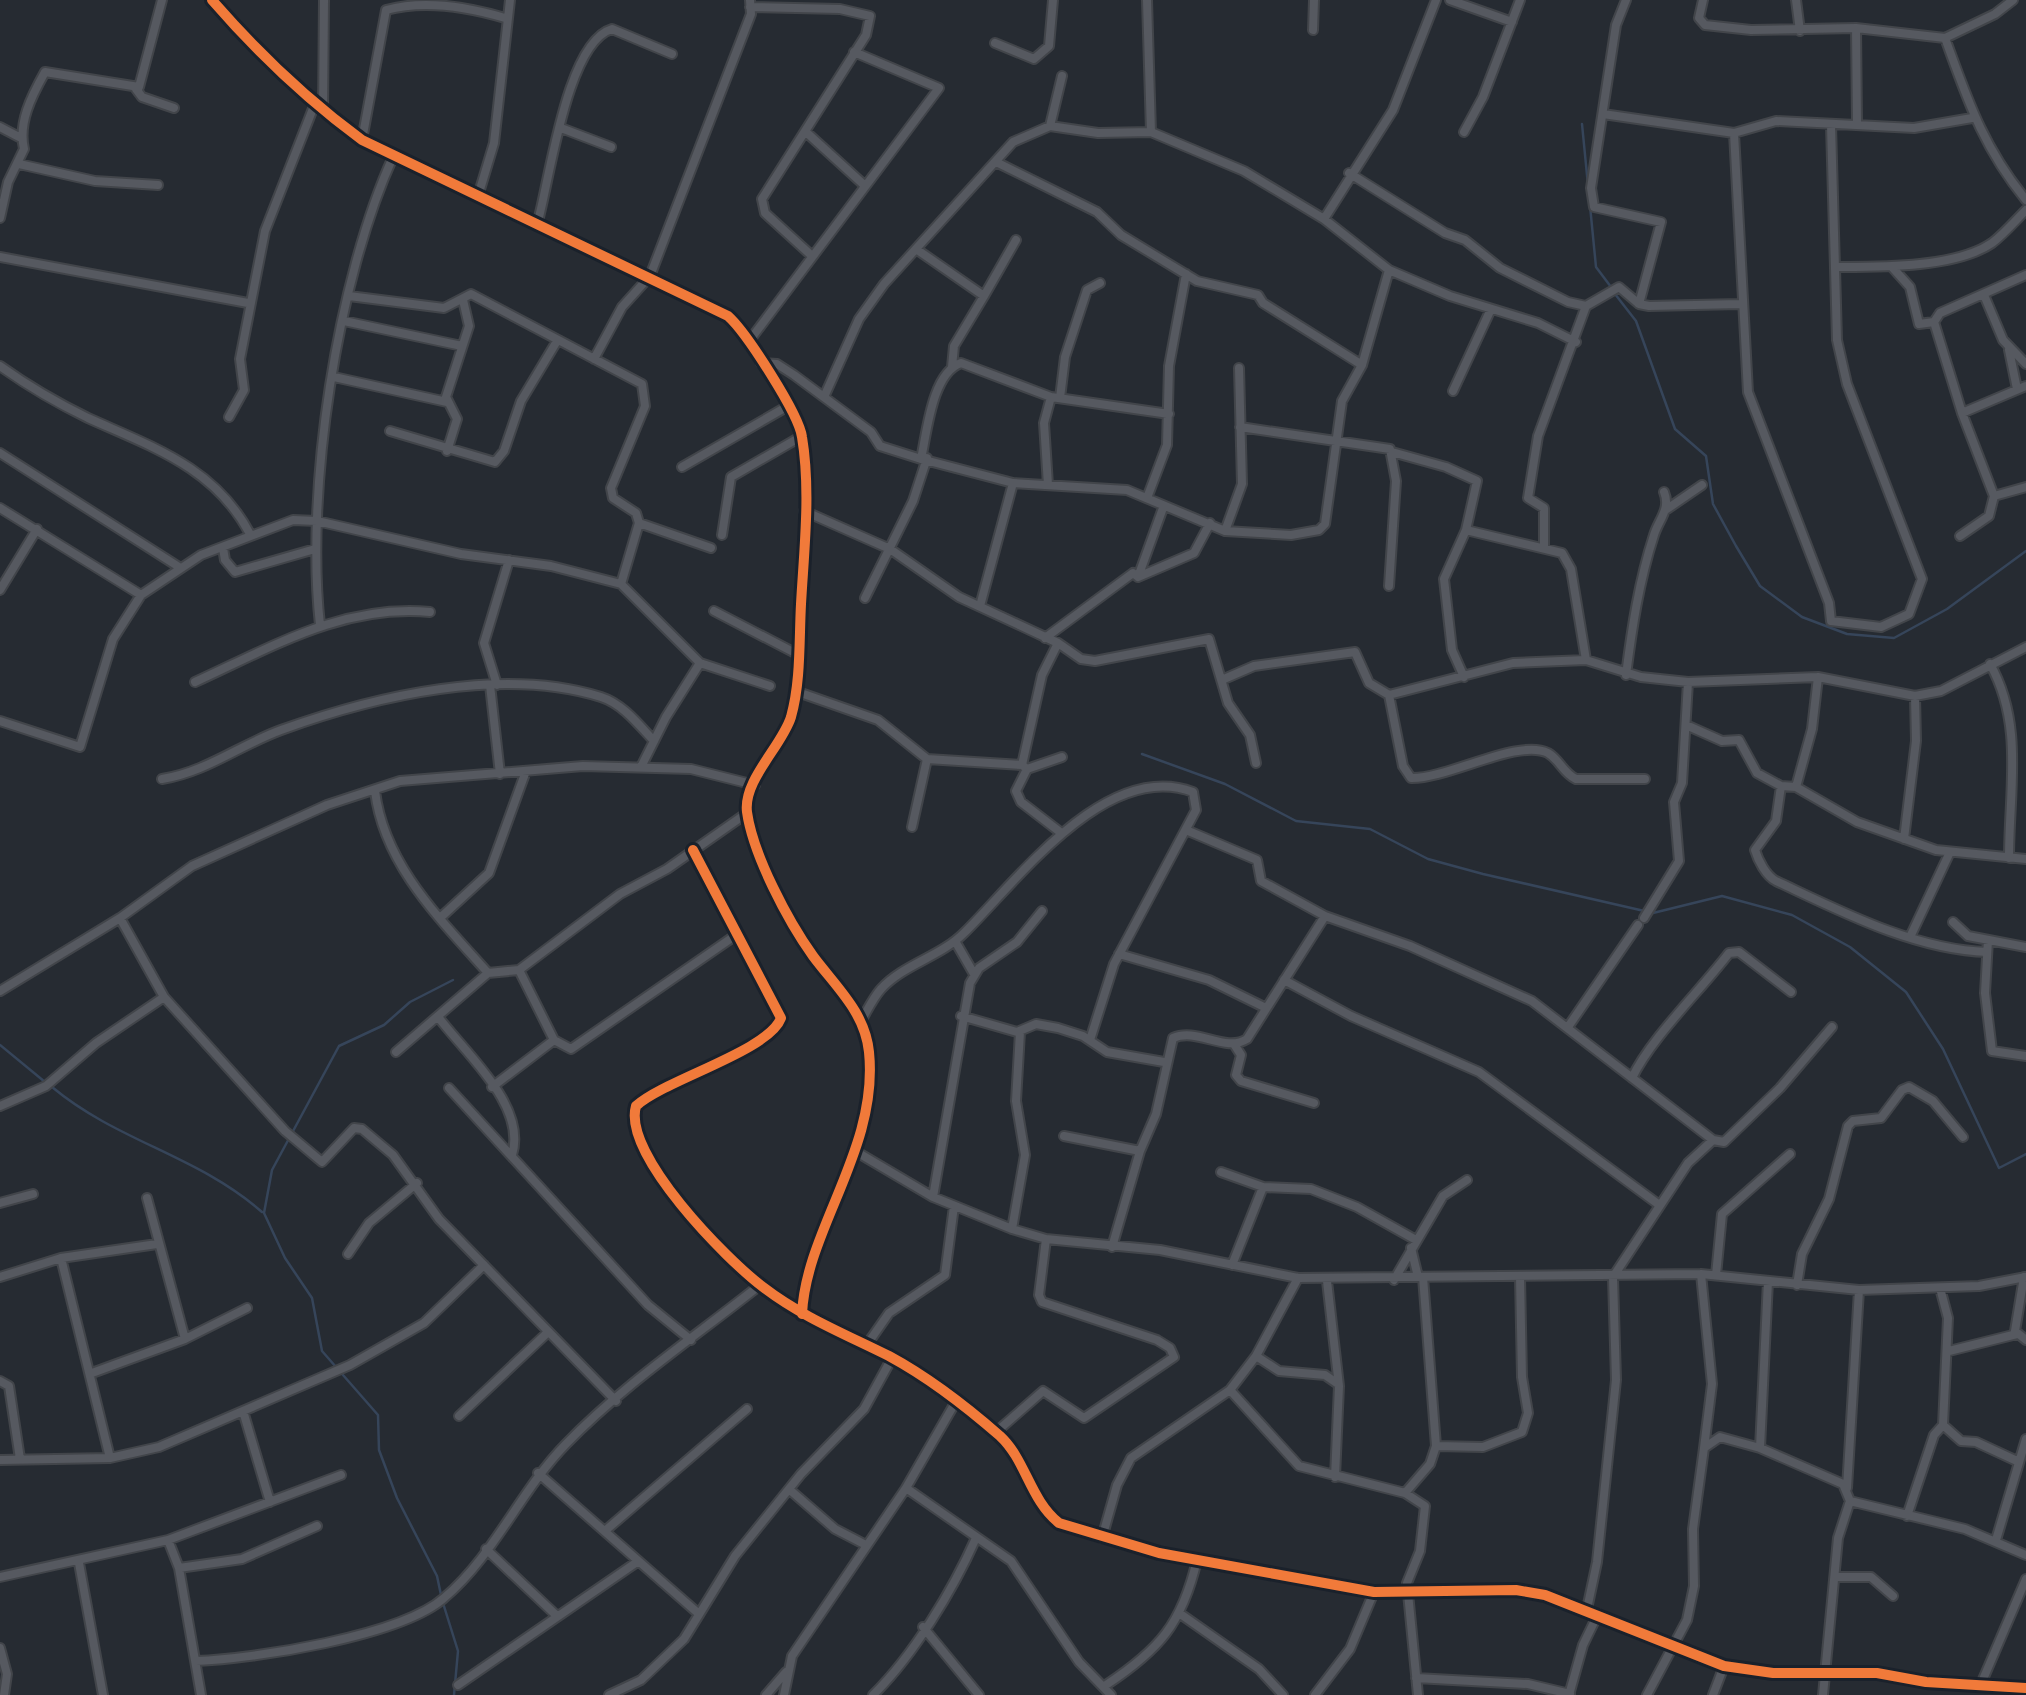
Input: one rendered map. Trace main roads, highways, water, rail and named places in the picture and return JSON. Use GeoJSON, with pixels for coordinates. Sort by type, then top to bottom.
{"type":"FeatureCollection","features":[{"type":"Feature","properties":{"kind":"waterway"},"geometry":{"type":"LineString","coordinates":[[1582,124],[1596,267],[1611,287]]}},
{"type":"Feature","properties":{"kind":"waterway"},"geometry":{"type":"LineString","coordinates":[[1615,294],[1636,321],[1675,429],[1706,456],[1713,504],[1736,546],[1760,586],[1802,617],[1847,634],[1894,638],[1947,609],[2026,551]]}},
{"type":"Feature","properties":{"kind":"waterway"},"geometry":{"type":"LineString","coordinates":[[1142,754],[1225,784],[1296,821],[1370,829],[1428,859],[1483,874],[1653,913],[1722,896],[1792,915],[1850,947],[1906,992],[1943,1049],[1999,1168],[2026,1154]]}},
{"type":"Feature","properties":{"kind":"waterway"},"geometry":{"type":"LineString","coordinates":[[441,1595],[437,1576],[397,1498],[379,1450],[378,1415],[322,1351],[312,1298],[285,1258],[264,1213],[272,1170],[339,1046],[384,1025],[410,1002],[453,980]]}},
{"type":"Feature","properties":{"kind":"waterway"},"geometry":{"type":"LineString","coordinates":[[0,1045],[45,1082]]}},
{"type":"Feature","properties":{"kind":"waterway"},"geometry":{"type":"LineString","coordinates":[[52,1087],[104,1122],[211,1176],[262,1212]]}},
{"type":"Feature","properties":{"kind":"waterway"},"geometry":{"type":"LineString","coordinates":[[443,1603],[458,1651],[454,1695]]}}]}
